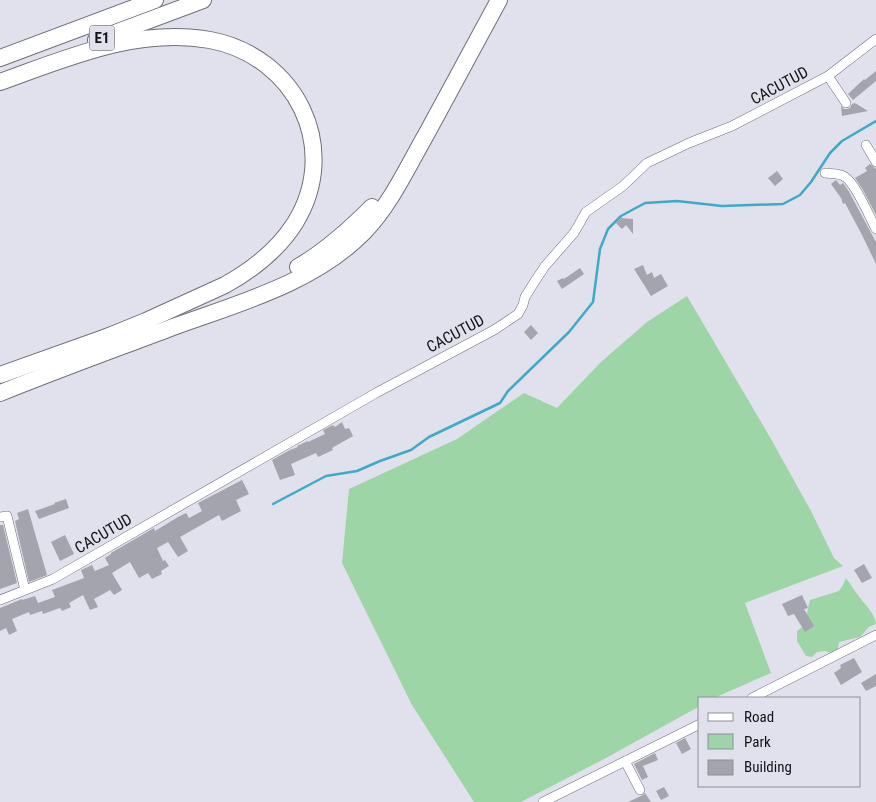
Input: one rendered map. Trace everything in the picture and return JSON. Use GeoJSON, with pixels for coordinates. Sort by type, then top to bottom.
{"type":"FeatureCollection","features":[{"type":"Feature","properties":{"kind":"highway","name":"E1"},"geometry":{"type":"LineString","coordinates":[[0,58],[155,0]]}},
{"type":"Feature","properties":{"kind":"highway","name":"E1"},"geometry":{"type":"LineString","coordinates":[[0,75],[203,0]]}},
{"type":"Feature","properties":{"kind":"highway"},"geometry":{"type":"LineString","coordinates":[[0,393],[277,289],[326,264],[340,253],[364,231],[382,210],[403,176],[499,0]]}},
{"type":"Feature","properties":{"kind":"highway"},"geometry":{"type":"LineString","coordinates":[[0,82],[80,54],[129,41],[162,37],[185,37],[214,41],[239,48],[261,61],[286,84],[304,111],[312,136],[313,176],[303,207],[283,239],[259,262],[225,285],[107,337]]}},
{"type":"Feature","properties":{"kind":"highway"},"geometry":{"type":"LineString","coordinates":[[0,375],[260,284],[302,264],[320,254],[347,232],[403,176]]}},
{"type":"Feature","properties":{"kind":"street","name":"CACUTUD"},"geometry":{"type":"LineString","coordinates":[[0,600],[53,579],[376,393],[494,330],[518,314],[525,296],[545,266],[574,233],[586,212],[623,186],[647,163],[689,143],[732,126],[828,76],[875,42]]}},
{"type":"Feature","properties":{"kind":"street"},"geometry":{"type":"LineString","coordinates":[[828,76],[846,103]]}},
{"type":"Feature","properties":{"kind":"street"},"geometry":{"type":"LineString","coordinates":[[866,146],[876,162]]}},
{"type":"Feature","properties":{"kind":"street"},"geometry":{"type":"LineString","coordinates":[[825,173],[839,174],[846,177],[873,215],[876,229]]}},
{"type":"Feature","properties":{"kind":"street"},"geometry":{"type":"LineString","coordinates":[[0,517],[7,516],[25,590]]}},
{"type":"Feature","properties":{"kind":"street"},"geometry":{"type":"LineString","coordinates":[[754,697],[876,635]]}},
{"type":"Feature","properties":{"kind":"street"},"geometry":{"type":"LineString","coordinates":[[543,802],[698,725]]}},
{"type":"Feature","properties":{"kind":"street"},"geometry":{"type":"LineString","coordinates":[[625,761],[640,790]]}},
{"type":"Feature","properties":{"kind":"green space"},"geometry":{"type":"Polygon","coordinates":[[[687,296],[771,439],[811,511],[834,558],[843,566],[745,603],[771,673],[716,697],[698,697],[698,707],[521,802],[474,802],[412,705],[342,563],[349,489],[457,439],[524,393],[557,408],[601,362],[647,322],[687,296]]]}},
{"type":"Feature","properties":{"kind":"green space"},"geometry":{"type":"Polygon","coordinates":[[[846,578],[872,613],[876,624],[869,627],[860,637],[839,642],[838,649],[834,654],[825,651],[817,652],[812,657],[806,656],[797,641],[797,631],[805,625],[810,600],[839,591],[846,578]]]}},
{"type":"Feature","properties":{"kind":"building"},"geometry":{"type":"Polygon","coordinates":[[[876,71],[876,81],[853,100],[848,94],[876,71]]]}},
{"type":"Feature","properties":{"kind":"building"},"geometry":{"type":"Polygon","coordinates":[[[855,103],[868,111],[842,116],[841,106],[847,109],[855,103]]]}},
{"type":"Feature","properties":{"kind":"building"},"geometry":{"type":"Polygon","coordinates":[[[870,164],[876,169],[876,215],[855,178],[867,171],[865,168],[870,164]]]}},
{"type":"Feature","properties":{"kind":"building"},"geometry":{"type":"Polygon","coordinates":[[[777,171],[783,179],[775,186],[768,178],[777,171]]]}},
{"type":"Feature","properties":{"kind":"building"},"geometry":{"type":"Polygon","coordinates":[[[836,180],[840,185],[843,183],[848,190],[876,242],[876,264],[845,203],[843,204],[831,184],[836,180]]]}},
{"type":"Feature","properties":{"kind":"building"},"geometry":{"type":"Polygon","coordinates":[[[621,218],[633,219],[633,234],[626,225],[622,229],[616,223],[621,218]]]}},
{"type":"Feature","properties":{"kind":"building"},"geometry":{"type":"Polygon","coordinates":[[[643,265],[647,275],[652,272],[654,278],[661,274],[668,286],[651,296],[634,269],[643,265]]]}},
{"type":"Feature","properties":{"kind":"building"},"geometry":{"type":"Polygon","coordinates":[[[580,268],[584,274],[562,289],[557,281],[564,279],[580,268]]]}},
{"type":"Feature","properties":{"kind":"building"},"geometry":{"type":"Polygon","coordinates":[[[531,325],[538,333],[531,340],[524,332],[531,325]]]}},
{"type":"Feature","properties":{"kind":"building"},"geometry":{"type":"Polygon","coordinates":[[[342,422],[345,429],[349,428],[353,436],[332,448],[333,450],[318,457],[316,453],[291,464],[295,475],[280,480],[272,460],[297,446],[325,434],[323,430],[333,425],[335,427],[342,422]]]}},
{"type":"Feature","properties":{"kind":"building"},"geometry":{"type":"Polygon","coordinates":[[[242,480],[249,494],[236,500],[241,511],[222,521],[219,515],[180,537],[188,551],[178,557],[168,542],[157,548],[163,561],[165,560],[169,566],[161,571],[162,574],[152,579],[148,573],[139,578],[130,562],[112,573],[122,590],[114,595],[110,590],[94,599],[98,607],[90,610],[83,595],[69,603],[71,607],[62,611],[60,608],[43,614],[42,611],[30,615],[29,612],[12,619],[17,631],[9,635],[6,628],[0,631],[0,608],[35,596],[38,603],[55,597],[52,590],[84,578],[81,570],[92,565],[95,571],[109,565],[105,558],[111,553],[154,528],[155,531],[186,513],[189,518],[202,511],[198,503],[242,480]]]}},
{"type":"Feature","properties":{"kind":"building"},"geometry":{"type":"Polygon","coordinates":[[[66,499],[69,508],[39,519],[35,511],[66,499]]]}},
{"type":"Feature","properties":{"kind":"building"},"geometry":{"type":"Polygon","coordinates":[[[28,509],[47,575],[29,582],[15,521],[19,519],[17,513],[28,509]]]}},
{"type":"Feature","properties":{"kind":"building"},"geometry":{"type":"Polygon","coordinates":[[[0,525],[3,525],[17,583],[0,589],[0,525]]]}},
{"type":"Feature","properties":{"kind":"building"},"geometry":{"type":"Polygon","coordinates":[[[65,535],[74,554],[60,561],[51,542],[65,535]]]}},
{"type":"Feature","properties":{"kind":"building"},"geometry":{"type":"Polygon","coordinates":[[[864,564],[872,578],[862,583],[854,570],[864,564]]]}},
{"type":"Feature","properties":{"kind":"building"},"geometry":{"type":"Polygon","coordinates":[[[802,595],[808,608],[804,609],[814,626],[805,632],[794,614],[788,616],[782,604],[802,595]]]}},
{"type":"Feature","properties":{"kind":"building"},"geometry":{"type":"Polygon","coordinates":[[[854,658],[862,672],[841,685],[834,673],[841,668],[840,665],[854,658]]]}},
{"type":"Feature","properties":{"kind":"building"},"geometry":{"type":"Polygon","coordinates":[[[876,674],[876,686],[866,691],[861,683],[876,674]]]}},
{"type":"Feature","properties":{"kind":"building"},"geometry":{"type":"Polygon","coordinates":[[[685,738],[691,749],[682,754],[676,743],[685,738]]]}},
{"type":"Feature","properties":{"kind":"building"},"geometry":{"type":"Polygon","coordinates":[[[655,753],[658,760],[643,766],[648,777],[642,780],[634,764],[655,753]]]}},
{"type":"Feature","properties":{"kind":"building"},"geometry":{"type":"Polygon","coordinates":[[[664,787],[669,796],[661,800],[656,791],[664,787]]]}},
{"type":"Feature","properties":{"kind":"building"},"geometry":{"type":"Polygon","coordinates":[[[645,793],[651,802],[628,802],[643,795],[645,793]]]}},
{"type":"Feature","properties":{"kind":"waterway"},"geometry":{"type":"LineString","coordinates":[[273,504],[326,476],[357,471],[411,450],[429,437],[500,403],[508,391],[569,332],[593,302],[600,249],[608,229],[621,216],[645,203],[677,201],[722,206],[783,204],[800,195],[830,153],[842,141],[876,121]]}}]}
